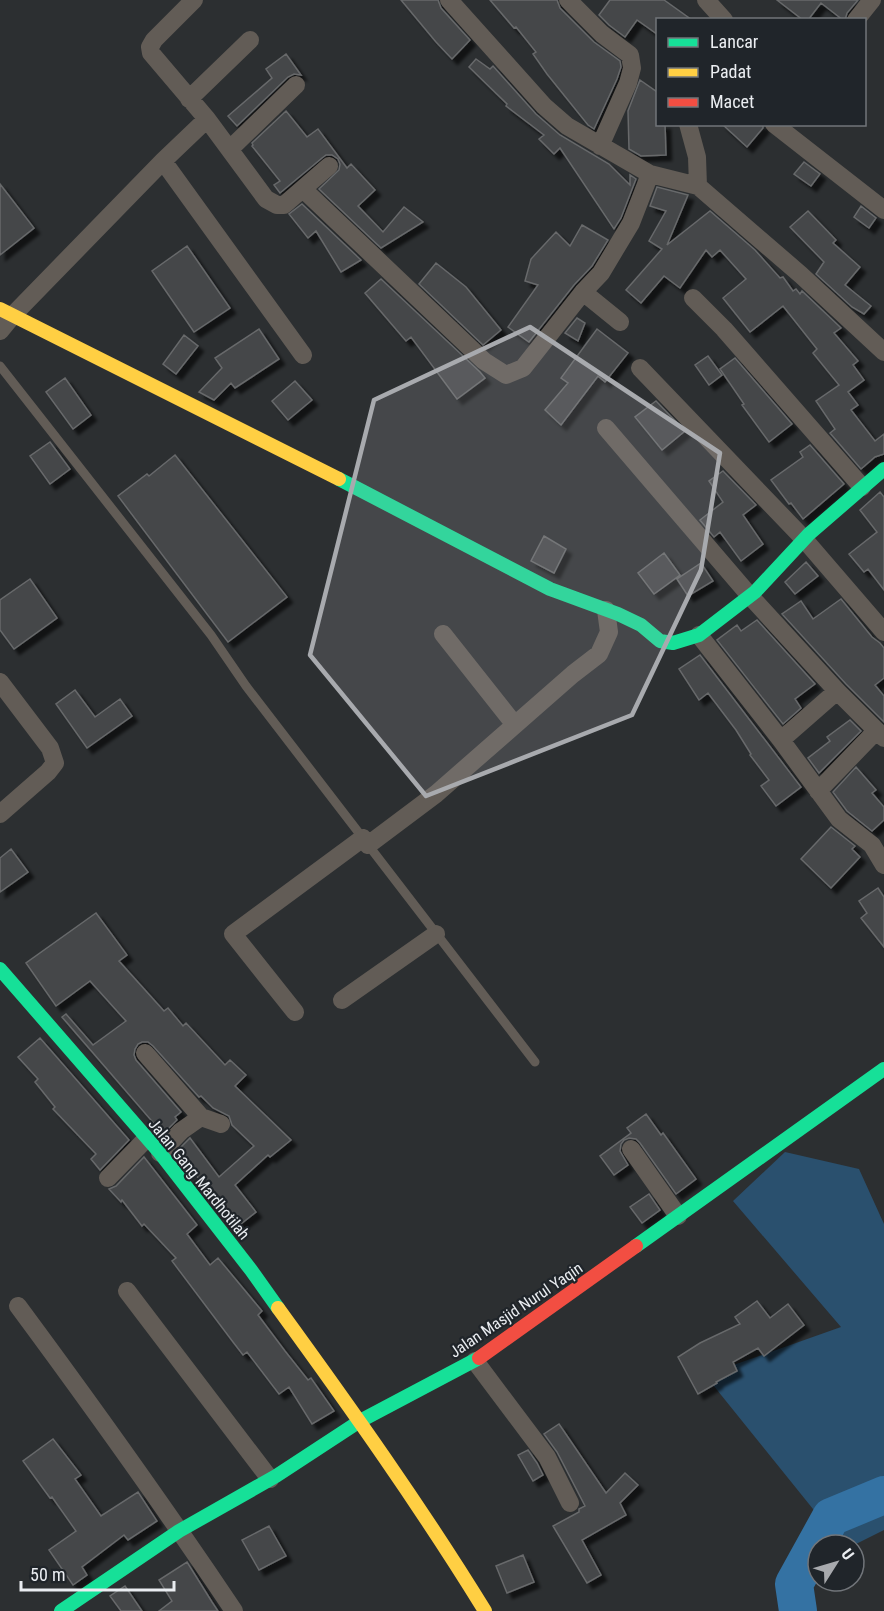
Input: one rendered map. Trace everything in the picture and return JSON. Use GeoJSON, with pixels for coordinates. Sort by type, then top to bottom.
{"type":"FeatureCollection","features":[{"type":"Feature","properties":{"kind":"street"},"geometry":{"type":"LineString","coordinates":[[194,0],[154,40],[150,47],[152,53],[207,119],[267,199],[277,205],[284,205],[329,166]]}},
{"type":"Feature","properties":{"kind":"street"},"geometry":{"type":"LineString","coordinates":[[450,0],[544,106],[567,126],[650,174],[698,186],[801,275],[884,352]]}},
{"type":"Feature","properties":{"kind":"street"},"geometry":{"type":"LineString","coordinates":[[568,0],[602,34],[630,55],[632,68],[628,83],[600,146]]}},
{"type":"Feature","properties":{"kind":"street"},"geometry":{"type":"LineString","coordinates":[[706,0],[722,18]]}},
{"type":"Feature","properties":{"kind":"street"},"geometry":{"type":"LineString","coordinates":[[858,18],[872,0]]}},
{"type":"Feature","properties":{"kind":"street"},"geometry":{"type":"LineString","coordinates":[[189,99],[250,40]]}},
{"type":"Feature","properties":{"kind":"street"},"geometry":{"type":"LineString","coordinates":[[230,149],[296,85]]}},
{"type":"Feature","properties":{"kind":"street"},"geometry":{"type":"LineString","coordinates":[[0,331],[6,312],[207,119]]}},
{"type":"Feature","properties":{"kind":"street"},"geometry":{"type":"LineString","coordinates":[[689,126],[697,157],[698,186]]}},
{"type":"Feature","properties":{"kind":"street"},"geometry":{"type":"LineString","coordinates":[[776,126],[884,210]]}},
{"type":"Feature","properties":{"kind":"street"},"geometry":{"type":"LineString","coordinates":[[163,161],[303,355]]}},
{"type":"Feature","properties":{"kind":"street"},"geometry":{"type":"LineString","coordinates":[[303,189],[484,361],[506,375],[523,368],[583,292],[601,273],[632,223],[650,174]]}},
{"type":"Feature","properties":{"kind":"street"},"geometry":{"type":"LineString","coordinates":[[583,292],[620,322]]}},
{"type":"Feature","properties":{"kind":"street"},"geometry":{"type":"LineString","coordinates":[[693,298],[862,487]]}},
{"type":"Feature","properties":{"kind":"street"},"geometry":{"type":"LineString","coordinates":[[6,312],[375,497],[550,589],[641,625],[660,641],[673,643],[699,635],[750,596],[804,539],[862,487],[882,474]]}},
{"type":"Feature","properties":{"kind":"street"},"geometry":{"type":"LineString","coordinates":[[640,368],[804,539],[884,632]]}},
{"type":"Feature","properties":{"kind":"street"},"geometry":{"type":"LineString","coordinates":[[606,428],[750,596],[837,691],[880,734],[818,791]]}},
{"type":"Feature","properties":{"kind":"street"},"geometry":{"type":"LineString","coordinates":[[295,1012],[233,934],[436,794],[599,654],[609,632],[606,610]]}},
{"type":"Feature","properties":{"kind":"street"},"geometry":{"type":"LineString","coordinates":[[443,634],[515,725]]}},
{"type":"Feature","properties":{"kind":"street"},"geometry":{"type":"LineString","coordinates":[[699,635],[839,819],[878,840],[884,865]]}},
{"type":"Feature","properties":{"kind":"street"},"geometry":{"type":"LineString","coordinates":[[0,682],[50,748],[55,763],[48,772],[0,814]]}},
{"type":"Feature","properties":{"kind":"street"},"geometry":{"type":"LineString","coordinates":[[781,740],[837,691]]}},
{"type":"Feature","properties":{"kind":"street"},"geometry":{"type":"LineString","coordinates":[[342,1000],[436,934]]}},
{"type":"Feature","properties":{"kind":"street","name":"Jalan Gang Mardhotilah"},"geometry":{"type":"LineString","coordinates":[[0,969],[160,1153],[251,1270],[360,1421],[466,1580],[484,1611]]}},
{"type":"Feature","properties":{"kind":"street"},"geometry":{"type":"LineString","coordinates":[[145,1053],[201,1117],[220,1124]]}},
{"type":"Feature","properties":{"kind":"street","name":"Jalan Masjid Nurul Yaqin"},"geometry":{"type":"LineString","coordinates":[[68,1610],[179,1531],[270,1479],[360,1421],[476,1361],[884,1069]]}},
{"type":"Feature","properties":{"kind":"street"},"geometry":{"type":"LineString","coordinates":[[160,1153],[181,1131],[201,1117]]}},
{"type":"Feature","properties":{"kind":"street"},"geometry":{"type":"LineString","coordinates":[[108,1178],[146,1138]]}},
{"type":"Feature","properties":{"kind":"street"},"geometry":{"type":"LineString","coordinates":[[631,1149],[678,1216]]}},
{"type":"Feature","properties":{"kind":"street"},"geometry":{"type":"LineString","coordinates":[[127,1291],[270,1479]]}},
{"type":"Feature","properties":{"kind":"street"},"geometry":{"type":"LineString","coordinates":[[18,1306],[234,1611]]}},
{"type":"Feature","properties":{"kind":"street"},"geometry":{"type":"LineString","coordinates":[[476,1361],[547,1457],[570,1503]]}},
{"type":"Feature","properties":{"kind":"lane"},"geometry":{"type":"LineString","coordinates":[[0,366],[211,635],[246,686],[535,1062]]}},
{"type":"Feature","properties":{"kind":"highlighted area"},"geometry":{"type":"Polygon","coordinates":[[[530,327],[720,453],[701,570],[632,715],[426,796],[310,655],[374,400],[530,327]]]}},
{"type":"Feature","properties":{"kind":"shaded area"},"geometry":{"type":"Polygon","coordinates":[[[785,1152],[859,1169],[884,1224],[884,1530],[866,1539],[866,1533],[832,1533],[705,1375],[841,1327],[733,1201],[785,1152]]]}},
{"type":"Feature","properties":{"kind":"building"},"geometry":{"type":"Polygon","coordinates":[[[401,0],[438,0],[441,8],[470,40],[452,59],[401,0]]]}},
{"type":"Feature","properties":{"kind":"building"},"geometry":{"type":"Polygon","coordinates":[[[490,0],[557,0],[560,8],[594,42],[620,61],[621,67],[617,79],[594,129],[588,125],[547,74],[533,54],[536,52],[516,27],[514,28],[490,0]]]}},
{"type":"Feature","properties":{"kind":"building"},"geometry":{"type":"Polygon","coordinates":[[[610,0],[664,0],[689,18],[656,18],[656,33],[637,20],[625,37],[599,15],[610,0]]]}},
{"type":"Feature","properties":{"kind":"building"},"geometry":{"type":"Polygon","coordinates":[[[777,0],[858,0],[846,18],[840,18],[821,3],[810,18],[800,18],[777,0]]]}},
{"type":"Feature","properties":{"kind":"building"},"geometry":{"type":"Polygon","coordinates":[[[286,54],[301,75],[294,74],[288,77],[237,126],[228,116],[272,78],[266,69],[286,54]]]}},
{"type":"Feature","properties":{"kind":"building"},"geometry":{"type":"Polygon","coordinates":[[[476,59],[490,69],[493,66],[536,114],[560,135],[609,164],[630,185],[630,175],[636,179],[621,218],[614,229],[560,148],[554,154],[539,139],[544,135],[506,106],[507,104],[469,67],[476,59]]]}},
{"type":"Feature","properties":{"kind":"building"},"geometry":{"type":"Polygon","coordinates":[[[640,80],[656,91],[656,126],[665,126],[666,155],[641,156],[629,149],[628,111],[640,80]]]}},
{"type":"Feature","properties":{"kind":"building"},"geometry":{"type":"Polygon","coordinates":[[[286,111],[307,137],[318,129],[347,168],[351,164],[375,190],[358,206],[383,232],[404,207],[423,222],[381,248],[319,189],[339,170],[338,159],[332,155],[326,155],[280,193],[274,185],[280,181],[252,143],[286,111]]]}},
{"type":"Feature","properties":{"kind":"building"},"geometry":{"type":"Polygon","coordinates":[[[724,126],[763,126],[747,147],[724,126]]]}},
{"type":"Feature","properties":{"kind":"building"},"geometry":{"type":"Polygon","coordinates":[[[804,162],[820,174],[811,186],[794,174],[804,162]]]}},
{"type":"Feature","properties":{"kind":"building"},"geometry":{"type":"Polygon","coordinates":[[[0,184],[34,228],[0,255],[0,184]]]}},
{"type":"Feature","properties":{"kind":"building"},"geometry":{"type":"Polygon","coordinates":[[[657,187],[688,195],[667,245],[710,211],[755,250],[780,278],[783,277],[793,291],[796,289],[800,294],[802,291],[841,328],[834,333],[858,361],[853,365],[864,380],[848,392],[858,405],[851,410],[875,441],[884,434],[884,454],[875,457],[861,469],[830,433],[835,429],[816,401],[839,385],[813,353],[817,349],[783,306],[750,332],[723,298],[746,279],[720,250],[712,257],[706,250],[680,288],[664,276],[641,303],[626,290],[662,249],[649,241],[666,211],[650,206],[657,187]]]}},
{"type":"Feature","properties":{"kind":"building"},"geometry":{"type":"Polygon","coordinates":[[[302,204],[361,260],[341,272],[316,231],[308,238],[289,214],[302,204]]]}},
{"type":"Feature","properties":{"kind":"building"},"geometry":{"type":"Polygon","coordinates":[[[861,206],[876,218],[869,228],[854,217],[861,206]]]}},
{"type":"Feature","properties":{"kind":"building"},"geometry":{"type":"Polygon","coordinates":[[[808,211],[836,240],[833,243],[860,267],[845,285],[871,306],[864,314],[852,307],[816,274],[824,262],[790,227],[808,211]]]}},
{"type":"Feature","properties":{"kind":"building"},"geometry":{"type":"Polygon","coordinates":[[[582,225],[608,240],[592,266],[529,342],[508,327],[538,285],[525,281],[531,259],[556,232],[570,246],[582,225]]]}},
{"type":"Feature","properties":{"kind":"building"},"geometry":{"type":"Polygon","coordinates":[[[187,246],[230,308],[194,332],[152,271],[187,246]]]}},
{"type":"Feature","properties":{"kind":"building"},"geometry":{"type":"Polygon","coordinates":[[[436,263],[466,287],[501,330],[483,345],[419,284],[436,263]]]}},
{"type":"Feature","properties":{"kind":"building"},"geometry":{"type":"Polygon","coordinates":[[[381,279],[485,378],[457,399],[411,337],[406,341],[365,293],[381,279]]]}},
{"type":"Feature","properties":{"kind":"building"},"geometry":{"type":"Polygon","coordinates":[[[577,318],[585,323],[578,341],[565,333],[577,318]]]}},
{"type":"Feature","properties":{"kind":"building"},"geometry":{"type":"Polygon","coordinates":[[[259,329],[279,359],[235,388],[231,383],[214,400],[199,392],[222,368],[215,358],[259,329]]]}},
{"type":"Feature","properties":{"kind":"building"},"geometry":{"type":"Polygon","coordinates":[[[597,329],[628,353],[605,382],[598,376],[561,425],[545,410],[568,383],[561,378],[597,329]]]}},
{"type":"Feature","properties":{"kind":"building"},"geometry":{"type":"Polygon","coordinates":[[[184,335],[198,346],[176,374],[163,364],[184,335]]]}},
{"type":"Feature","properties":{"kind":"building"},"geometry":{"type":"Polygon","coordinates":[[[708,356],[722,375],[709,385],[695,365],[708,356]]]}},
{"type":"Feature","properties":{"kind":"building"},"geometry":{"type":"Polygon","coordinates":[[[735,358],[792,424],[769,442],[720,369],[735,358]]]}},
{"type":"Feature","properties":{"kind":"building"},"geometry":{"type":"Polygon","coordinates":[[[65,378],[91,415],[73,429],[46,392],[65,378]]]}},
{"type":"Feature","properties":{"kind":"building"},"geometry":{"type":"Polygon","coordinates":[[[295,381],[312,400],[288,420],[272,401],[295,381]]]}},
{"type":"Feature","properties":{"kind":"building"},"geometry":{"type":"Polygon","coordinates":[[[656,401],[685,431],[662,450],[635,417],[656,401]]]}},
{"type":"Feature","properties":{"kind":"building"},"geometry":{"type":"Polygon","coordinates":[[[50,442],[70,469],[50,484],[30,456],[50,442]]]}},
{"type":"Feature","properties":{"kind":"building"},"geometry":{"type":"Polygon","coordinates":[[[810,445],[844,484],[803,519],[771,480],[803,457],[800,452],[810,445]]]}},
{"type":"Feature","properties":{"kind":"building"},"geometry":{"type":"Polygon","coordinates":[[[175,455],[287,597],[228,642],[118,496],[147,474],[149,476],[175,455]]]}},
{"type":"Feature","properties":{"kind":"building"},"geometry":{"type":"Polygon","coordinates":[[[723,471],[756,505],[743,515],[763,544],[741,561],[720,532],[714,537],[700,520],[723,502],[709,481],[723,471]]]}},
{"type":"Feature","properties":{"kind":"building"},"geometry":{"type":"Polygon","coordinates":[[[880,492],[884,497],[884,590],[868,569],[864,572],[849,554],[877,532],[860,510],[880,492]]]}},
{"type":"Feature","properties":{"kind":"building"},"geometry":{"type":"Polygon","coordinates":[[[544,536],[566,549],[554,573],[531,561],[544,536]]]}},
{"type":"Feature","properties":{"kind":"building"},"geometry":{"type":"Polygon","coordinates":[[[664,553],[680,575],[654,594],[638,573],[664,553]]]}},
{"type":"Feature","properties":{"kind":"building"},"geometry":{"type":"Polygon","coordinates":[[[806,562],[818,576],[795,594],[785,582],[806,562]]]}},
{"type":"Feature","properties":{"kind":"building"},"geometry":{"type":"Polygon","coordinates":[[[701,563],[713,581],[688,596],[677,579],[701,563]]]}},
{"type":"Feature","properties":{"kind":"building"},"geometry":{"type":"Polygon","coordinates":[[[30,579],[57,618],[14,649],[0,630],[0,600],[30,579]]]}},
{"type":"Feature","properties":{"kind":"building"},"geometry":{"type":"Polygon","coordinates":[[[841,599],[884,648],[884,678],[875,685],[884,696],[884,722],[782,614],[801,601],[813,619],[841,599]]]}},
{"type":"Feature","properties":{"kind":"building"},"geometry":{"type":"Polygon","coordinates":[[[757,620],[815,684],[795,699],[801,708],[783,724],[717,640],[737,625],[741,631],[757,620]]]}},
{"type":"Feature","properties":{"kind":"building"},"geometry":{"type":"Polygon","coordinates":[[[700,655],[801,787],[776,806],[761,786],[769,780],[750,755],[736,730],[708,693],[699,700],[679,669],[700,655]]]}},
{"type":"Feature","properties":{"kind":"building"},"geometry":{"type":"Polygon","coordinates":[[[75,690],[95,717],[120,699],[132,716],[87,748],[56,704],[75,690]]]}},
{"type":"Feature","properties":{"kind":"building"},"geometry":{"type":"Polygon","coordinates":[[[850,720],[861,731],[819,773],[808,758],[830,741],[827,737],[850,720]]]}},
{"type":"Feature","properties":{"kind":"building"},"geometry":{"type":"Polygon","coordinates":[[[856,767],[876,790],[872,793],[884,807],[884,820],[872,831],[847,811],[833,792],[856,767]]]}},
{"type":"Feature","properties":{"kind":"building"},"geometry":{"type":"Polygon","coordinates":[[[831,827],[855,846],[852,849],[860,857],[831,888],[801,859],[831,827]]]}},
{"type":"Feature","properties":{"kind":"building"},"geometry":{"type":"Polygon","coordinates":[[[11,849],[28,872],[0,892],[0,858],[11,849]]]}},
{"type":"Feature","properties":{"kind":"building"},"geometry":{"type":"Polygon","coordinates":[[[878,888],[884,897],[884,947],[861,918],[867,913],[859,901],[878,888]]]}},
{"type":"Feature","properties":{"kind":"building"},"geometry":{"type":"Polygon","coordinates":[[[96,913],[127,955],[119,961],[164,1011],[168,1008],[183,1026],[186,1023],[225,1065],[230,1060],[246,1075],[235,1086],[291,1140],[270,1157],[268,1155],[235,1185],[256,1212],[237,1227],[177,1151],[190,1138],[219,1177],[254,1146],[232,1125],[229,1116],[213,1108],[201,1096],[199,1097],[153,1046],[148,1042],[142,1042],[135,1049],[136,1060],[181,1112],[175,1117],[177,1120],[163,1134],[62,1017],[66,1014],[93,1045],[126,1021],[90,981],[56,1006],[26,963],[96,913]]]}},
{"type":"Feature","properties":{"kind":"building"},"geometry":{"type":"Polygon","coordinates":[[[40,1038],[129,1140],[100,1170],[91,1159],[96,1154],[53,1109],[55,1107],[35,1082],[38,1079],[18,1057],[40,1038]]]}},
{"type":"Feature","properties":{"kind":"building"},"geometry":{"type":"Polygon","coordinates":[[[646,1114],[661,1135],[663,1133],[696,1179],[676,1194],[636,1139],[629,1138],[621,1144],[620,1151],[628,1165],[614,1175],[600,1156],[631,1133],[627,1128],[646,1114]]]}},
{"type":"Feature","properties":{"kind":"building"},"geometry":{"type":"Polygon","coordinates":[[[144,1157],[197,1225],[187,1234],[210,1265],[218,1258],[262,1311],[258,1315],[308,1380],[311,1378],[334,1411],[312,1424],[289,1387],[279,1394],[247,1352],[243,1355],[233,1342],[172,1261],[176,1258],[144,1224],[142,1226],[122,1200],[121,1202],[109,1189],[116,1186],[144,1157]]]}},
{"type":"Feature","properties":{"kind":"building"},"geometry":{"type":"Polygon","coordinates":[[[649,1194],[660,1210],[642,1223],[630,1207],[649,1194]]]}},
{"type":"Feature","properties":{"kind":"building"},"geometry":{"type":"Polygon","coordinates":[[[757,1301],[770,1318],[788,1304],[804,1325],[764,1356],[758,1348],[733,1362],[737,1371],[698,1394],[678,1357],[700,1343],[740,1324],[735,1317],[757,1301]]]}},
{"type":"Feature","properties":{"kind":"building"},"geometry":{"type":"Polygon","coordinates":[[[559,1424],[606,1493],[625,1473],[638,1485],[620,1503],[626,1515],[582,1540],[601,1575],[587,1583],[553,1526],[579,1512],[579,1509],[585,1506],[557,1452],[544,1434],[559,1424]]]}},
{"type":"Feature","properties":{"kind":"building"},"geometry":{"type":"Polygon","coordinates":[[[53,1439],[81,1475],[75,1479],[101,1516],[138,1492],[157,1521],[128,1540],[124,1535],[82,1567],[87,1575],[73,1585],[49,1550],[76,1531],[23,1461],[53,1439]]]}},
{"type":"Feature","properties":{"kind":"building"},"geometry":{"type":"Polygon","coordinates":[[[528,1450],[543,1475],[533,1481],[518,1455],[528,1450]]]}},
{"type":"Feature","properties":{"kind":"building"},"geometry":{"type":"Polygon","coordinates":[[[269,1526],[286,1556],[259,1570],[242,1540],[269,1526]]]}},
{"type":"Feature","properties":{"kind":"building"},"geometry":{"type":"Polygon","coordinates":[[[523,1555],[534,1582],[507,1593],[496,1566],[523,1555]]]}},
{"type":"Feature","properties":{"kind":"building"},"geometry":{"type":"Polygon","coordinates":[[[187,1562],[218,1611],[159,1611],[172,1601],[159,1580],[187,1562]]]}},
{"type":"Feature","properties":{"kind":"building"},"geometry":{"type":"Polygon","coordinates":[[[125,1586],[142,1611],[121,1611],[110,1596],[125,1586]]]}},
{"type":"Feature","properties":{"kind":"waterway"},"geometry":{"type":"LineString","coordinates":[[798,1611],[794,1584],[831,1517],[884,1495]]}},
{"type":"Feature","properties":{"kind":"traffic: fast"},"geometry":{"type":"LineString","coordinates":[[339,479],[550,589],[618,614],[641,625],[660,641],[673,643],[699,635],[755,592],[809,534],[884,469]]}},
{"type":"Feature","properties":{"kind":"traffic: fast"},"geometry":{"type":"LineString","coordinates":[[0,969],[160,1153],[278,1308]]}},
{"type":"Feature","properties":{"kind":"traffic: fast"},"geometry":{"type":"LineString","coordinates":[[636,1246],[884,1069]]}},
{"type":"Feature","properties":{"kind":"traffic: fast"},"geometry":{"type":"LineString","coordinates":[[61,1611],[179,1531],[276,1476],[360,1421],[479,1358]]}},
{"type":"Feature","properties":{"kind":"traffic: slow"},"geometry":{"type":"LineString","coordinates":[[0,309],[339,479]]}},
{"type":"Feature","properties":{"kind":"traffic: slow"},"geometry":{"type":"LineString","coordinates":[[278,1308],[385,1458],[485,1611]]}},
{"type":"Feature","properties":{"kind":"traffic: jam"},"geometry":{"type":"LineString","coordinates":[[479,1358],[636,1246]]}}]}
